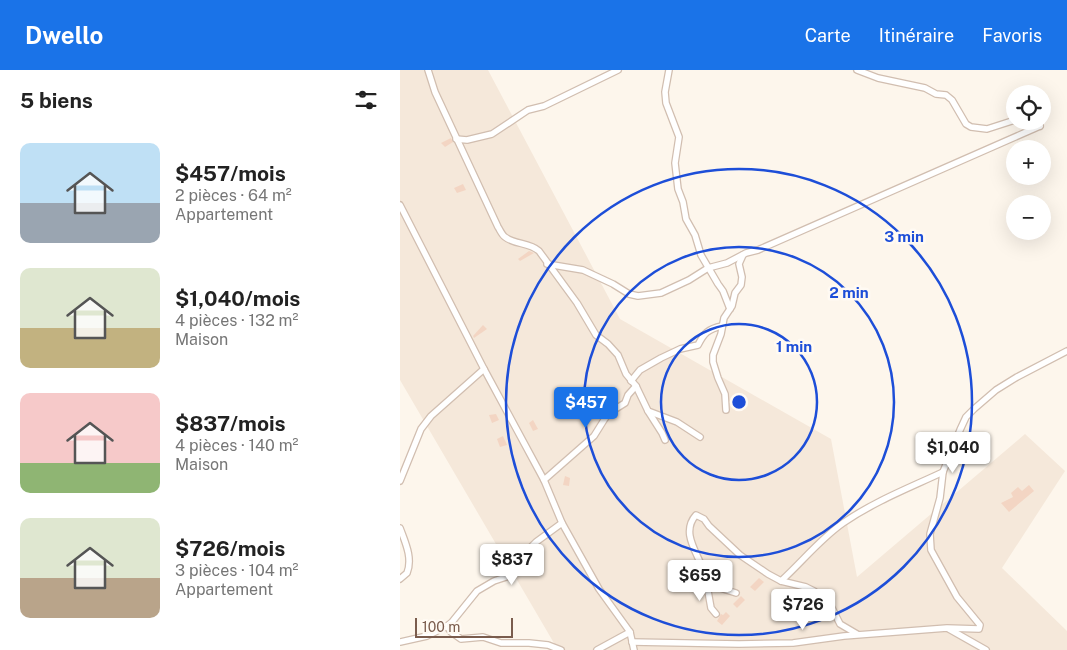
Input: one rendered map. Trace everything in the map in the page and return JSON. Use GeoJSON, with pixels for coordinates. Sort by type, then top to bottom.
{"type":"FeatureCollection","features":[{"type":"Feature","properties":{"kind":"street"},"geometry":{"type":"LineString","coordinates":[[428,70],[435,92],[456,139],[505,237],[534,247],[577,303],[596,335],[614,349],[626,374],[634,384],[662,433],[664,440]]}},
{"type":"Feature","properties":{"kind":"street"},"geometry":{"type":"LineString","coordinates":[[456,139],[467,140],[492,134],[528,110],[544,106],[618,70]]}},
{"type":"Feature","properties":{"kind":"street"},"geometry":{"type":"LineString","coordinates":[[669,70],[665,92],[666,103],[678,137],[675,163],[677,184],[686,219],[695,235],[701,255],[723,291],[730,309]]}},
{"type":"Feature","properties":{"kind":"street"},"geometry":{"type":"LineString","coordinates":[[857,70],[878,78],[925,88],[936,94],[946,95],[952,100],[966,124],[971,127],[987,129],[1006,123]]}},
{"type":"Feature","properties":{"kind":"street"},"geometry":{"type":"LineString","coordinates":[[547,264],[588,272],[634,296],[661,293],[689,280],[708,268],[727,264],[743,255],[1031,130]]}},
{"type":"Feature","properties":{"kind":"street"},"geometry":{"type":"LineString","coordinates":[[460,147],[467,140]]}},
{"type":"Feature","properties":{"kind":"street"},"geometry":{"type":"LineString","coordinates":[[400,205],[484,369],[544,480],[562,523],[599,589],[630,632],[634,650]]}},
{"type":"Feature","properties":{"kind":"street"},"geometry":{"type":"LineString","coordinates":[[726,410],[725,394],[721,388],[713,355],[734,293],[741,285],[742,277],[739,264],[743,255]]}},
{"type":"Feature","properties":{"kind":"street"},"geometry":{"type":"LineString","coordinates":[[544,480],[594,436],[609,413],[625,402],[640,370],[680,349],[698,345],[706,332],[712,328],[722,326]]}},
{"type":"Feature","properties":{"kind":"street"},"geometry":{"type":"LineString","coordinates":[[632,642],[752,647],[859,635],[947,628],[979,629],[980,625],[957,597],[930,550],[930,534],[940,498],[943,472],[960,430],[966,418],[974,409],[996,390],[1044,361],[1067,351]]}},
{"type":"Feature","properties":{"kind":"street"},"geometry":{"type":"LineString","coordinates":[[400,480],[421,429],[431,416],[484,369]]}},
{"type":"Feature","properties":{"kind":"street"},"geometry":{"type":"LineString","coordinates":[[648,411],[677,422],[700,437]]}},
{"type":"Feature","properties":{"kind":"street"},"geometry":{"type":"LineString","coordinates":[[781,581],[842,524],[888,496],[943,472]]}},
{"type":"Feature","properties":{"kind":"street"},"geometry":{"type":"LineString","coordinates":[[716,614],[711,608],[700,559],[689,538],[692,519],[696,515],[704,519],[740,555],[781,581],[806,587],[814,591],[832,608],[840,624],[859,635]]}},
{"type":"Feature","properties":{"kind":"street"},"geometry":{"type":"LineString","coordinates":[[400,642],[427,636],[452,622],[477,591],[494,580],[512,575],[529,548],[562,523]]}},
{"type":"Feature","properties":{"kind":"street"},"geometry":{"type":"LineString","coordinates":[[400,528],[409,560],[407,573],[400,579]]}},
{"type":"Feature","properties":{"kind":"street"},"geometry":{"type":"LineString","coordinates":[[706,580],[720,588],[736,593]]}},
{"type":"Feature","properties":{"kind":"street"},"geometry":{"type":"LineString","coordinates":[[446,626],[461,639],[483,637],[507,644],[529,643],[548,645],[561,650]]}},
{"type":"Feature","properties":{"kind":"street"},"geometry":{"type":"LineString","coordinates":[[947,628],[986,650]]}},
{"type":"Feature","properties":{"kind":"street"},"geometry":{"type":"LineString","coordinates":[[597,650],[630,632]]}},
{"type":"Feature","properties":{"kind":"shaded area"},"geometry":{"type":"Polygon","coordinates":[[[400,70],[488,70],[620,319],[831,439],[857,577],[1025,434],[1065,471],[1002,568],[1067,631],[1067,650],[558,650],[400,380],[400,70]]]}},
{"type":"Feature","properties":{"kind":"building"},"geometry":{"type":"Polygon","coordinates":[[[451,138],[453,142],[445,147],[441,143],[451,138]]]}},
{"type":"Feature","properties":{"kind":"building"},"geometry":{"type":"Polygon","coordinates":[[[463,184],[466,190],[457,193],[454,188],[463,184]]]}},
{"type":"Feature","properties":{"kind":"building"},"geometry":{"type":"Polygon","coordinates":[[[529,251],[534,253],[520,261],[518,259],[529,251]]]}},
{"type":"Feature","properties":{"kind":"building"},"geometry":{"type":"Polygon","coordinates":[[[483,325],[487,329],[474,338],[473,336],[483,325]]]}},
{"type":"Feature","properties":{"kind":"building"},"geometry":{"type":"Polygon","coordinates":[[[496,414],[499,420],[492,423],[489,415],[496,414]]]}},
{"type":"Feature","properties":{"kind":"building"},"geometry":{"type":"Polygon","coordinates":[[[533,420],[538,429],[533,431],[529,423],[533,420]]]}},
{"type":"Feature","properties":{"kind":"building"},"geometry":{"type":"Polygon","coordinates":[[[503,436],[507,445],[500,447],[497,439],[503,436]]]}},
{"type":"Feature","properties":{"kind":"building"},"geometry":{"type":"Polygon","coordinates":[[[565,476],[570,478],[569,486],[563,485],[565,476]]]}},
{"type":"Feature","properties":{"kind":"building"},"geometry":{"type":"Polygon","coordinates":[[[1029,485],[1034,491],[1009,512],[1001,503],[1013,497],[1011,493],[1018,487],[1022,491],[1029,485]]]}},
{"type":"Feature","properties":{"kind":"building"},"geometry":{"type":"Polygon","coordinates":[[[759,578],[764,582],[755,591],[750,587],[759,578]]]}},
{"type":"Feature","properties":{"kind":"building"},"geometry":{"type":"Polygon","coordinates":[[[741,596],[745,600],[737,608],[733,604],[741,596]]]}},
{"type":"Feature","properties":{"kind":"building"},"geometry":{"type":"Polygon","coordinates":[[[726,612],[730,616],[722,625],[717,621],[721,614],[723,615],[726,612]]]}}]}
